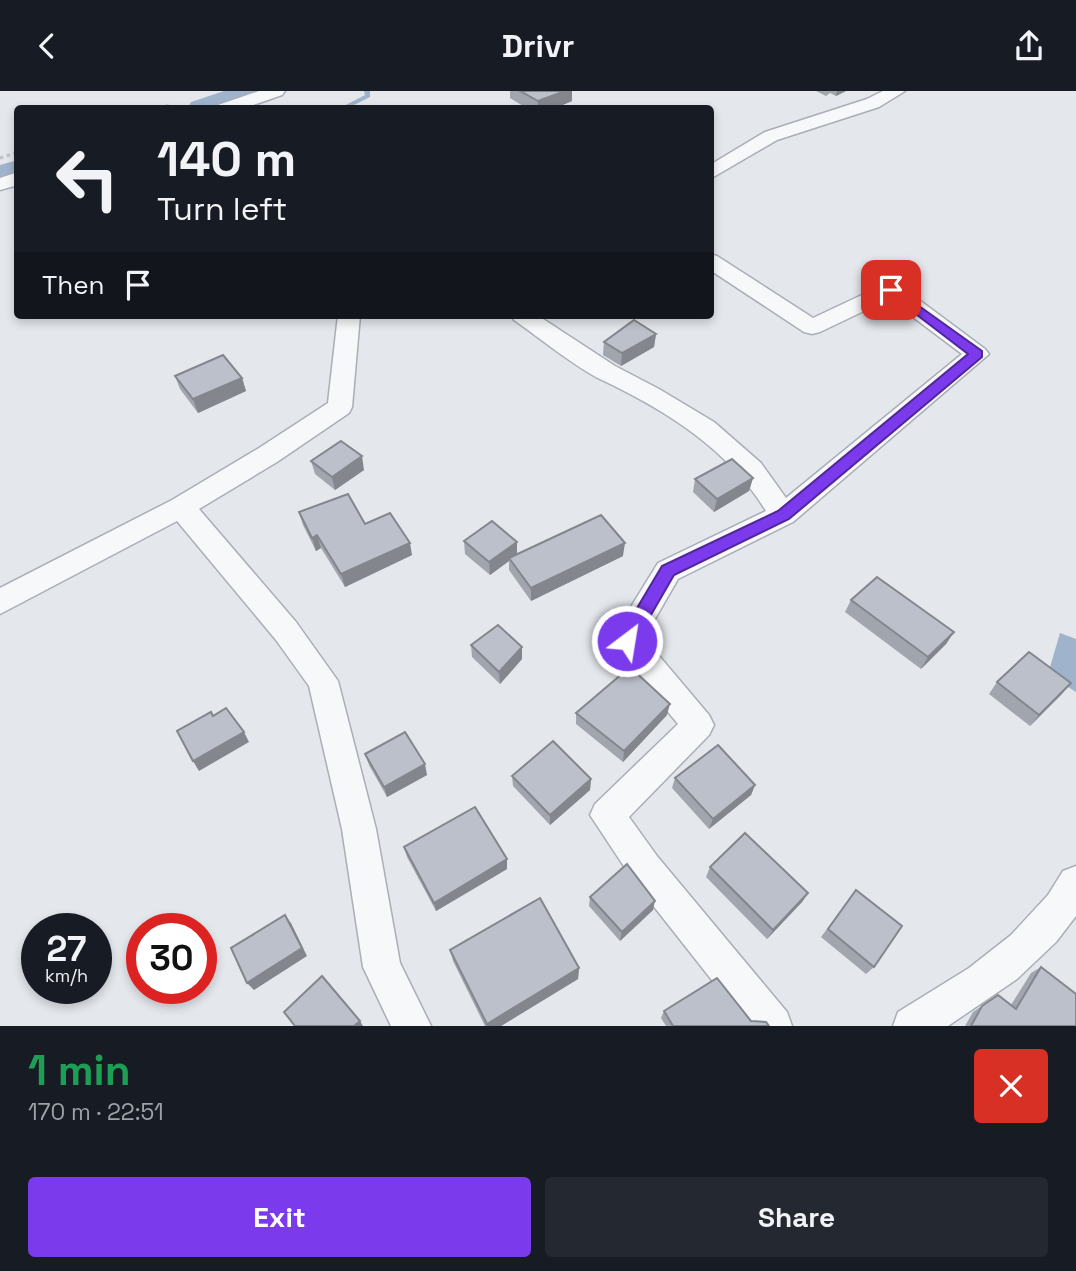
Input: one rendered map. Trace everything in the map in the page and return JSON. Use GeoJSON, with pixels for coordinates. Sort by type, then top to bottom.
{"type":"FeatureCollection","features":[{"type":"Feature","properties":{"kind":"street"},"geometry":{"type":"LineString","coordinates":[[236,105],[276,91]]}},
{"type":"Feature","properties":{"kind":"street"},"geometry":{"type":"LineString","coordinates":[[714,171],[771,136],[873,103],[897,91]]}},
{"type":"Feature","properties":{"kind":"street"},"geometry":{"type":"LineString","coordinates":[[714,263],[811,327],[891,290],[977,354],[783,515],[668,571],[627,641],[698,725],[607,815],[645,868],[773,1026]]}},
{"type":"Feature","properties":{"kind":"street"},"geometry":{"type":"LineString","coordinates":[[0,602],[181,507],[268,455],[340,407],[349,319]]}},
{"type":"Feature","properties":{"kind":"street"},"geometry":{"type":"LineString","coordinates":[[528,319],[611,375],[614,374],[720,439],[753,471],[783,515]]}},
{"type":"Feature","properties":{"kind":"street"},"geometry":{"type":"LineString","coordinates":[[181,507],[286,631],[323,681],[359,829],[382,967],[412,1026]]}},
{"type":"Feature","properties":{"kind":"street"},"geometry":{"type":"LineString","coordinates":[[912,1026],[980,985],[1024,950],[1060,912],[1076,884]]}},
{"type":"Feature","properties":{"kind":"water"},"geometry":{"type":"Polygon","coordinates":[[[1060,633],[1076,639],[1076,692],[1048,674],[1060,633]]]}},
{"type":"Feature","properties":{"kind":"building"},"geometry":{"type":"Polygon","coordinates":[[[520,91],[565,91],[538,101],[520,91]]]}},
{"type":"Feature","properties":{"kind":"building"},"geometry":{"type":"Polygon","coordinates":[[[634,320],[656,334],[622,353],[604,342],[634,320]]]}},
{"type":"Feature","properties":{"kind":"building"},"geometry":{"type":"Polygon","coordinates":[[[223,355],[242,378],[193,399],[175,376],[223,355]]]}},
{"type":"Feature","properties":{"kind":"building"},"geometry":{"type":"Polygon","coordinates":[[[341,441],[362,456],[332,477],[311,461],[341,441]]]}},
{"type":"Feature","properties":{"kind":"building"},"geometry":{"type":"Polygon","coordinates":[[[732,459],[753,478],[717,499],[695,479],[732,459]]]}},
{"type":"Feature","properties":{"kind":"building"},"geometry":{"type":"Polygon","coordinates":[[[348,494],[365,524],[390,513],[410,543],[341,574],[317,535],[312,538],[299,512],[348,494]]]}},
{"type":"Feature","properties":{"kind":"building"},"geometry":{"type":"Polygon","coordinates":[[[601,515],[625,543],[531,588],[509,558],[601,515]]]}},
{"type":"Feature","properties":{"kind":"building"},"geometry":{"type":"Polygon","coordinates":[[[492,521],[517,542],[489,562],[464,541],[492,521]]]}},
{"type":"Feature","properties":{"kind":"building"},"geometry":{"type":"Polygon","coordinates":[[[877,577],[954,632],[928,657],[851,600],[877,577]]]}},
{"type":"Feature","properties":{"kind":"building"},"geometry":{"type":"Polygon","coordinates":[[[498,625],[522,647],[499,672],[471,645],[498,625]]]}},
{"type":"Feature","properties":{"kind":"building"},"geometry":{"type":"Polygon","coordinates":[[[1029,652],[1071,683],[1039,715],[997,682],[1029,652]]]}},
{"type":"Feature","properties":{"kind":"building"},"geometry":{"type":"Polygon","coordinates":[[[630,667],[670,704],[624,751],[576,713],[630,667]]]}},
{"type":"Feature","properties":{"kind":"building"},"geometry":{"type":"Polygon","coordinates":[[[226,708],[244,732],[193,761],[177,731],[211,712],[213,716],[226,708]]]}},
{"type":"Feature","properties":{"kind":"building"},"geometry":{"type":"Polygon","coordinates":[[[405,732],[425,764],[384,787],[365,754],[405,732]]]}},
{"type":"Feature","properties":{"kind":"building"},"geometry":{"type":"Polygon","coordinates":[[[553,741],[591,779],[550,815],[512,776],[553,741]]]}},
{"type":"Feature","properties":{"kind":"building"},"geometry":{"type":"Polygon","coordinates":[[[718,745],[755,785],[713,819],[675,778],[718,745]]]}},
{"type":"Feature","properties":{"kind":"building"},"geometry":{"type":"Polygon","coordinates":[[[475,807],[507,859],[434,903],[404,847],[475,807]]]}},
{"type":"Feature","properties":{"kind":"building"},"geometry":{"type":"Polygon","coordinates":[[[745,833],[808,893],[773,930],[710,867],[745,833]]]}},
{"type":"Feature","properties":{"kind":"building"},"geometry":{"type":"Polygon","coordinates":[[[627,864],[655,901],[622,932],[590,897],[627,864]]]}},
{"type":"Feature","properties":{"kind":"building"},"geometry":{"type":"Polygon","coordinates":[[[856,890],[902,926],[874,967],[828,929],[856,890]]]}},
{"type":"Feature","properties":{"kind":"building"},"geometry":{"type":"Polygon","coordinates":[[[540,898],[579,968],[487,1024],[450,950],[540,898]]]}},
{"type":"Feature","properties":{"kind":"building"},"geometry":{"type":"Polygon","coordinates":[[[285,915],[302,948],[247,983],[231,948],[285,915]]]}},
{"type":"Feature","properties":{"kind":"building"},"geometry":{"type":"Polygon","coordinates":[[[1041,967],[1076,994],[1076,1026],[971,1026],[982,1006],[998,995],[1016,1009],[1041,967]]]}},
{"type":"Feature","properties":{"kind":"building"},"geometry":{"type":"Polygon","coordinates":[[[322,976],[360,1021],[354,1026],[295,1026],[284,1012],[322,976]]]}},
{"type":"Feature","properties":{"kind":"building"},"geometry":{"type":"Polygon","coordinates":[[[717,978],[751,1021],[766,1022],[769,1026],[673,1026],[664,1011],[717,978]]]}},
{"type":"Feature","properties":{"kind":"waterway"},"geometry":{"type":"LineString","coordinates":[[215,105],[256,91]]}},
{"type":"Feature","properties":{"kind":"waterway"},"geometry":{"type":"LineString","coordinates":[[349,105],[368,96],[367,91]]}},
{"type":"Feature","properties":{"kind":"waterway"},"geometry":{"type":"LineString","coordinates":[[0,177],[14,172]]}},
{"type":"Feature","properties":{"kind":"route"},"geometry":{"type":"LineString","coordinates":[[627,641],[668,571],[783,515],[977,354],[891,290]]}}]}
